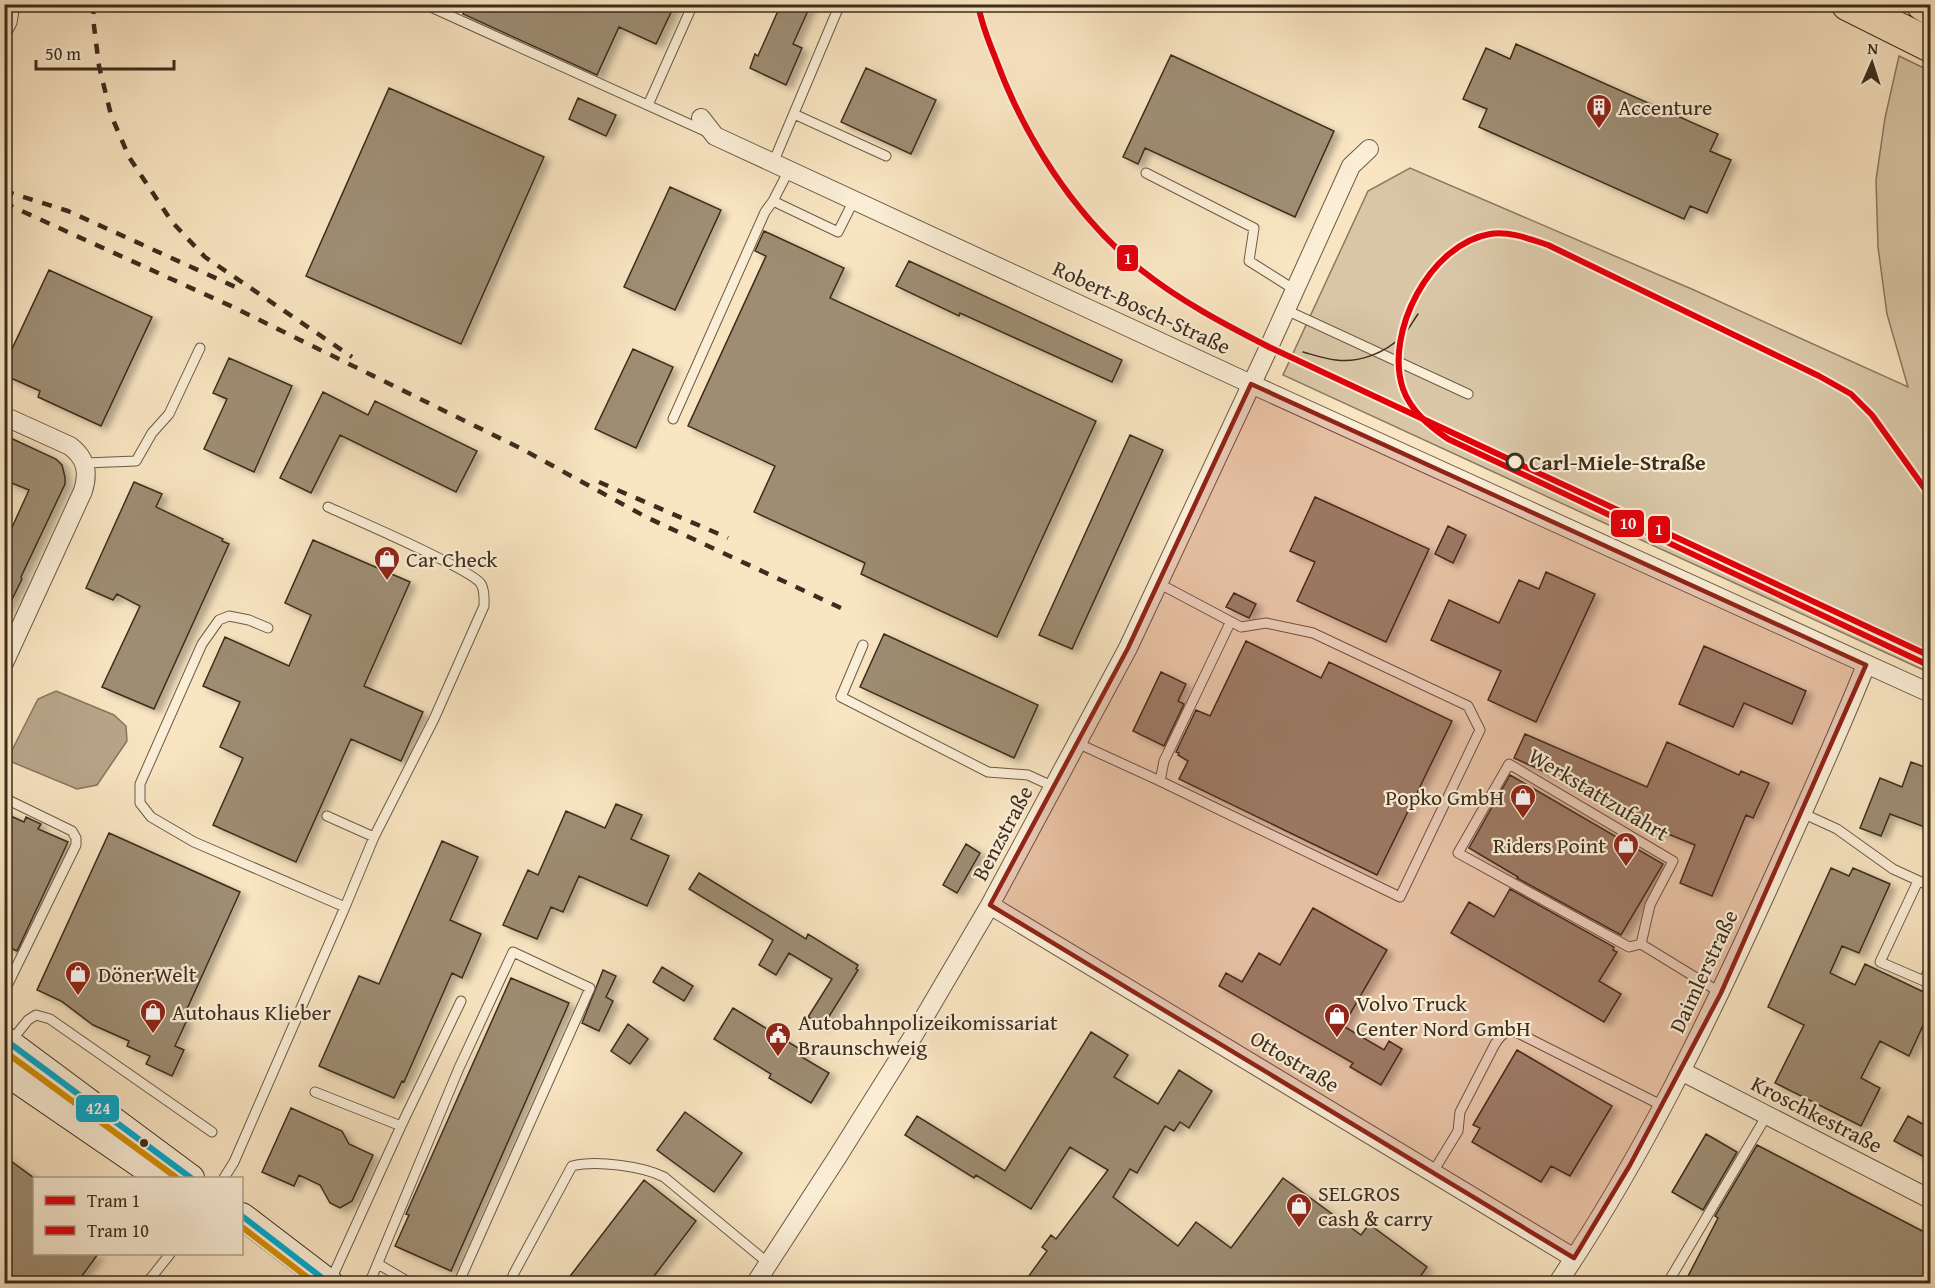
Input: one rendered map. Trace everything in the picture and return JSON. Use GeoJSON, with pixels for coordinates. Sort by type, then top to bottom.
{"type":"FeatureCollection","features":[{"type":"Feature","properties":{"kind":"highway"},"geometry":{"type":"LineString","coordinates":[[1848,4],[1930,45]]}},
{"type":"Feature","properties":{"kind":"highway"},"geometry":{"type":"LineString","coordinates":[[1923,4],[1930,8]]}},
{"type":"Feature","properties":{"kind":"main road"},"geometry":{"type":"LineString","coordinates":[[7,1041],[188,1177]]}},
{"type":"Feature","properties":{"kind":"main road"},"geometry":{"type":"LineString","coordinates":[[4,1071],[157,1177]]}},
{"type":"Feature","properties":{"kind":"main road"},"geometry":{"type":"LineString","coordinates":[[243,1217],[330,1283]]}},
{"type":"Feature","properties":{"kind":"main road"},"geometry":{"type":"LineString","coordinates":[[243,1239],[304,1284]]}},
{"type":"Feature","properties":{"kind":"street","name":"Robert-Bosch-Straße"},"geometry":{"type":"LineString","coordinates":[[701,118],[715,136],[1251,384],[1930,693]]}},
{"type":"Feature","properties":{"kind":"street"},"geometry":{"type":"LineString","coordinates":[[1251,384],[1351,166],[1369,149]]}},
{"type":"Feature","properties":{"kind":"street","name":"Benzstraße"},"geometry":{"type":"LineString","coordinates":[[755,1284],[885,1080],[990,905],[1128,648],[1251,384]]}},
{"type":"Feature","properties":{"kind":"street"},"geometry":{"type":"LineString","coordinates":[[4,416],[70,446],[79,453],[85,463],[87,474],[83,491],[4,663]]}},
{"type":"Feature","properties":{"kind":"street","name":"Daimlerstraße"},"geometry":{"type":"LineString","coordinates":[[1557,1284],[1630,1165],[1721,993],[1866,665]]}},
{"type":"Feature","properties":{"kind":"street","name":"Ottostraße"},"geometry":{"type":"LineString","coordinates":[[990,905],[1574,1258]]}},
{"type":"Feature","properties":{"kind":"street","name":"Kroschkestraße"},"geometry":{"type":"LineString","coordinates":[[1681,1071],[1930,1199]]}},
{"type":"Feature","properties":{"kind":"lane"},"geometry":{"type":"LineString","coordinates":[[4,38],[12,22],[15,4]]}},
{"type":"Feature","properties":{"kind":"lane"},"geometry":{"type":"LineString","coordinates":[[424,4],[715,136]]}},
{"type":"Feature","properties":{"kind":"lane"},"geometry":{"type":"LineString","coordinates":[[648,105],[693,4]]}},
{"type":"Feature","properties":{"kind":"lane"},"geometry":{"type":"LineString","coordinates":[[673,418],[765,212],[774,201],[794,114],[840,4]]}},
{"type":"Feature","properties":{"kind":"lane"},"geometry":{"type":"LineString","coordinates":[[794,114],[886,156]]}},
{"type":"Feature","properties":{"kind":"lane"},"geometry":{"type":"LineString","coordinates":[[1146,173],[1254,228],[1250,261],[1295,290]]}},
{"type":"Feature","properties":{"kind":"lane"},"geometry":{"type":"LineString","coordinates":[[774,201],[838,232],[854,200]]}},
{"type":"Feature","properties":{"kind":"lane"},"geometry":{"type":"LineString","coordinates":[[1286,310],[1468,394]]}},
{"type":"Feature","properties":{"kind":"lane"},"geometry":{"type":"LineString","coordinates":[[85,463],[136,461],[152,433],[169,414],[200,348]]}},
{"type":"Feature","properties":{"kind":"lane"},"geometry":{"type":"LineString","coordinates":[[225,1177],[234,1162],[374,837],[434,719],[484,606],[484,593],[480,582],[457,568],[328,507]]}},
{"type":"Feature","properties":{"kind":"lane"},"geometry":{"type":"LineString","coordinates":[[1077,743],[1400,897],[1480,730],[1468,706],[1312,633],[1266,623],[1241,627],[1230,623],[1158,583]]}},
{"type":"Feature","properties":{"kind":"lane"},"geometry":{"type":"LineString","coordinates":[[268,628],[249,620],[229,616],[219,620],[202,644],[140,784],[140,803],[151,817],[194,842],[345,907]]}},
{"type":"Feature","properties":{"kind":"lane"},"geometry":{"type":"LineString","coordinates":[[1160,782],[1164,760],[1230,623]]}},
{"type":"Feature","properties":{"kind":"lane"},"geometry":{"type":"LineString","coordinates":[[863,645],[841,697],[988,772],[1028,774],[1054,787]]}},
{"type":"Feature","properties":{"kind":"lane","name":"Werkstattzufahrt"},"geometry":{"type":"LineString","coordinates":[[1509,764],[1673,861],[1650,905],[1641,944],[1629,946],[1458,853],[1509,764]]}},
{"type":"Feature","properties":{"kind":"lane"},"geometry":{"type":"LineString","coordinates":[[4,798],[72,831],[76,838],[76,845],[4,992]]}},
{"type":"Feature","properties":{"kind":"lane"},"geometry":{"type":"LineString","coordinates":[[1802,813],[1837,829],[1893,869],[1930,886]]}},
{"type":"Feature","properties":{"kind":"lane"},"geometry":{"type":"LineString","coordinates":[[327,816],[374,837]]}},
{"type":"Feature","properties":{"kind":"lane"},"geometry":{"type":"LineString","coordinates":[[1918,880],[1880,962],[1924,981],[1930,967]]}},
{"type":"Feature","properties":{"kind":"lane"},"geometry":{"type":"LineString","coordinates":[[1641,944],[1721,993]]}},
{"type":"Feature","properties":{"kind":"lane"},"geometry":{"type":"LineString","coordinates":[[368,1284],[459,1068],[513,952],[590,988],[458,1284]]}},
{"type":"Feature","properties":{"kind":"lane"},"geometry":{"type":"LineString","coordinates":[[4,968],[13,974]]}},
{"type":"Feature","properties":{"kind":"lane"},"geometry":{"type":"LineString","coordinates":[[330,1283],[461,1001]]}},
{"type":"Feature","properties":{"kind":"lane"},"geometry":{"type":"LineString","coordinates":[[7,1041],[36,1015],[50,1019],[212,1132]]}},
{"type":"Feature","properties":{"kind":"lane"},"geometry":{"type":"LineString","coordinates":[[1433,1172],[1458,1131],[1460,1112],[1495,1044],[1502,1033],[1507,1031],[1516,1032],[1663,1106]]}},
{"type":"Feature","properties":{"kind":"lane"},"geometry":{"type":"LineString","coordinates":[[315,1092],[401,1126]]}},
{"type":"Feature","properties":{"kind":"lane"},"geometry":{"type":"LineString","coordinates":[[1667,1284],[1767,1115]]}},
{"type":"Feature","properties":{"kind":"lane"},"geometry":{"type":"LineString","coordinates":[[512,1284],[513,1275],[572,1166],[585,1163],[648,1170],[664,1177],[768,1263]]}},
{"type":"Feature","properties":{"kind":"lane"},"geometry":{"type":"LineString","coordinates":[[146,1284],[169,1255]]}},
{"type":"Feature","properties":{"kind":"lane"},"geometry":{"type":"LineString","coordinates":[[378,1264],[412,1284]]}},
{"type":"Feature","properties":{"kind":"highlighted area"},"geometry":{"type":"Polygon","coordinates":[[[1251,384],[1866,665],[1721,993],[1630,1165],[1574,1258],[990,905],[1128,648],[1251,384]]]}},
{"type":"Feature","properties":{"kind":"shaded area"},"geometry":{"type":"Polygon","coordinates":[[[1899,56],[1930,71],[1930,673],[1283,375],[1368,191],[1410,168],[1694,290],[1908,387],[1887,314],[1878,247],[1876,180],[1885,118],[1899,56]]]}},
{"type":"Feature","properties":{"kind":"shaded area"},"geometry":{"type":"Polygon","coordinates":[[[56,691],[114,715],[126,726],[127,741],[97,785],[77,789],[7,760],[38,699],[56,691]]]}},
{"type":"Feature","properties":{"kind":"building"},"geometry":{"type":"Polygon","coordinates":[[[468,4],[675,4],[656,44],[619,27],[597,75],[463,14],[468,4]]]}},
{"type":"Feature","properties":{"kind":"building"},"geometry":{"type":"Polygon","coordinates":[[[781,4],[811,4],[793,44],[802,48],[786,85],[750,68],[755,54],[758,56],[781,4]]]}},
{"type":"Feature","properties":{"kind":"building","name":"Accenture"},"geometry":{"type":"Polygon","coordinates":[[[1516,44],[1718,134],[1710,151],[1731,160],[1707,213],[1690,206],[1684,219],[1479,127],[1487,109],[1463,99],[1486,48],[1510,59],[1516,44]]]}},
{"type":"Feature","properties":{"kind":"building"},"geometry":{"type":"Polygon","coordinates":[[[1171,55],[1334,131],[1295,217],[1145,148],[1138,164],[1123,157],[1171,55]]]}},
{"type":"Feature","properties":{"kind":"building"},"geometry":{"type":"Polygon","coordinates":[[[866,68],[936,100],[911,154],[841,122],[866,68]]]}},
{"type":"Feature","properties":{"kind":"building"},"geometry":{"type":"Polygon","coordinates":[[[389,88],[544,157],[461,344],[306,276],[389,88]]]}},
{"type":"Feature","properties":{"kind":"building"},"geometry":{"type":"Polygon","coordinates":[[[578,98],[616,115],[606,136],[569,119],[578,98]]]}},
{"type":"Feature","properties":{"kind":"building"},"geometry":{"type":"Polygon","coordinates":[[[670,187],[721,210],[675,310],[624,287],[670,187]]]}},
{"type":"Feature","properties":{"kind":"building"},"geometry":{"type":"Polygon","coordinates":[[[764,231],[844,268],[830,298],[1096,421],[997,637],[861,574],[865,563],[754,512],[775,466],[688,426],[766,256],[755,251],[764,231]]]}},
{"type":"Feature","properties":{"kind":"building"},"geometry":{"type":"Polygon","coordinates":[[[909,261],[1122,360],[1112,382],[960,313],[959,316],[896,286],[909,261]]]}},
{"type":"Feature","properties":{"kind":"building"},"geometry":{"type":"Polygon","coordinates":[[[49,270],[152,317],[101,426],[38,397],[40,391],[4,375],[4,366],[49,270]]]}},
{"type":"Feature","properties":{"kind":"building"},"geometry":{"type":"Polygon","coordinates":[[[633,349],[673,367],[636,448],[595,429],[633,349]]]}},
{"type":"Feature","properties":{"kind":"building"},"geometry":{"type":"Polygon","coordinates":[[[229,358],[292,386],[254,472],[204,449],[227,399],[213,393],[229,358]]]}},
{"type":"Feature","properties":{"kind":"building"},"geometry":{"type":"Polygon","coordinates":[[[323,392],[368,415],[375,401],[477,451],[456,492],[340,435],[311,493],[280,478],[323,392]]]}},
{"type":"Feature","properties":{"kind":"building"},"geometry":{"type":"Polygon","coordinates":[[[4,435],[56,459],[62,465],[65,484],[4,616],[4,545],[29,490],[4,480],[4,435]]]}},
{"type":"Feature","properties":{"kind":"building"},"geometry":{"type":"Polygon","coordinates":[[[1130,435],[1163,450],[1072,649],[1039,635],[1130,435]]]}},
{"type":"Feature","properties":{"kind":"building"},"geometry":{"type":"Polygon","coordinates":[[[134,482],[162,494],[156,507],[229,544],[154,709],[102,687],[140,606],[117,594],[113,600],[86,588],[134,482]]]}},
{"type":"Feature","properties":{"kind":"building"},"geometry":{"type":"Polygon","coordinates":[[[1315,497],[1429,549],[1386,642],[1297,601],[1315,562],[1290,551],[1315,497]]]}},
{"type":"Feature","properties":{"kind":"building"},"geometry":{"type":"Polygon","coordinates":[[[1448,526],[1466,535],[1453,563],[1435,554],[1448,526]]]}},
{"type":"Feature","properties":{"kind":"building"},"geometry":{"type":"Polygon","coordinates":[[[313,540],[410,582],[364,686],[423,712],[401,761],[351,739],[296,862],[213,825],[243,758],[220,747],[240,702],[203,686],[225,637],[289,666],[311,615],[285,603],[313,540]]]}},
{"type":"Feature","properties":{"kind":"building"},"geometry":{"type":"Polygon","coordinates":[[[1546,572],[1595,594],[1536,722],[1488,700],[1501,671],[1431,640],[1449,600],[1499,623],[1519,580],[1539,589],[1546,572]]]}},
{"type":"Feature","properties":{"kind":"building"},"geometry":{"type":"Polygon","coordinates":[[[1234,593],[1256,604],[1249,618],[1226,607],[1234,593]]]}},
{"type":"Feature","properties":{"kind":"building"},"geometry":{"type":"Polygon","coordinates":[[[884,634],[1038,705],[1014,758],[860,687],[884,634]]]}},
{"type":"Feature","properties":{"kind":"building"},"geometry":{"type":"Polygon","coordinates":[[[1246,641],[1321,678],[1329,662],[1452,721],[1377,875],[1179,779],[1188,761],[1176,752],[1196,710],[1210,716],[1246,641]]]}},
{"type":"Feature","properties":{"kind":"building"},"geometry":{"type":"Polygon","coordinates":[[[1704,646],[1806,691],[1792,724],[1744,703],[1733,727],[1679,704],[1704,646]]]}},
{"type":"Feature","properties":{"kind":"building"},"geometry":{"type":"Polygon","coordinates":[[[1161,672],[1186,684],[1178,701],[1184,704],[1164,746],[1133,731],[1161,672]]]}},
{"type":"Feature","properties":{"kind":"building"},"geometry":{"type":"Polygon","coordinates":[[[1525,734],[1647,787],[1667,742],[1739,775],[1741,771],[1769,783],[1753,818],[1746,815],[1712,896],[1680,883],[1695,845],[1634,820],[1637,813],[1514,758],[1525,734]]]}},
{"type":"Feature","properties":{"kind":"building"},"geometry":{"type":"Polygon","coordinates":[[[1911,762],[1930,769],[1930,829],[1890,814],[1881,836],[1860,828],[1880,778],[1902,787],[1911,762]]]}},
{"type":"Feature","properties":{"kind":"building"},"geometry":{"type":"Polygon","coordinates":[[[1510,775],[1663,864],[1621,935],[1517,878],[1469,848],[1510,775]]]}},
{"type":"Feature","properties":{"kind":"building"},"geometry":{"type":"Polygon","coordinates":[[[616,804],[642,815],[631,839],[669,856],[647,906],[579,876],[563,912],[551,907],[537,939],[503,925],[528,870],[538,875],[566,811],[605,828],[616,804]]]}},
{"type":"Feature","properties":{"kind":"building"},"geometry":{"type":"Polygon","coordinates":[[[4,813],[24,822],[26,817],[41,824],[38,829],[68,842],[17,951],[4,945],[4,813]]]}},
{"type":"Feature","properties":{"kind":"building"},"geometry":{"type":"Polygon","coordinates":[[[109,833],[240,892],[182,1020],[186,1022],[175,1046],[184,1050],[172,1076],[146,1064],[150,1056],[127,1046],[129,1041],[93,1025],[61,1001],[37,990],[109,833]]]}},
{"type":"Feature","properties":{"kind":"building"},"geometry":{"type":"Polygon","coordinates":[[[442,841],[478,857],[450,920],[481,934],[462,978],[452,973],[404,1082],[402,1081],[394,1098],[319,1066],[359,976],[379,984],[442,841]]]}},
{"type":"Feature","properties":{"kind":"building"},"geometry":{"type":"Polygon","coordinates":[[[966,844],[980,853],[957,893],[943,885],[966,844]]]}},
{"type":"Feature","properties":{"kind":"building"},"geometry":{"type":"Polygon","coordinates":[[[1831,868],[1849,876],[1853,868],[1890,884],[1859,953],[1842,946],[1830,973],[1855,985],[1865,964],[1930,995],[1930,1018],[1927,1017],[1909,1056],[1880,1041],[1861,1078],[1880,1088],[1861,1126],[1775,1083],[1804,1025],[1768,1007],[1831,868]]]}},
{"type":"Feature","properties":{"kind":"building"},"geometry":{"type":"Polygon","coordinates":[[[699,873],[806,939],[808,934],[858,965],[856,969],[858,970],[823,1026],[808,1017],[832,979],[789,953],[776,975],[759,965],[773,940],[689,889],[699,873]]]}},
{"type":"Feature","properties":{"kind":"building"},"geometry":{"type":"Polygon","coordinates":[[[1510,889],[1614,947],[1613,950],[1617,952],[1599,981],[1621,994],[1604,1022],[1451,933],[1469,902],[1494,917],[1510,889]]]}},
{"type":"Feature","properties":{"kind":"building"},"geometry":{"type":"Polygon","coordinates":[[[1313,908],[1387,950],[1343,1026],[1384,1050],[1389,1041],[1402,1049],[1381,1085],[1350,1067],[1353,1063],[1219,986],[1226,973],[1242,982],[1259,953],[1280,965],[1313,908]]]}},
{"type":"Feature","properties":{"kind":"building"},"geometry":{"type":"Polygon","coordinates":[[[662,967],[693,986],[684,1001],[653,982],[662,967]]]}},
{"type":"Feature","properties":{"kind":"building"},"geometry":{"type":"Polygon","coordinates":[[[603,970],[616,976],[606,997],[613,1001],[599,1031],[582,1023],[603,970]]]}},
{"type":"Feature","properties":{"kind":"building"},"geometry":{"type":"Polygon","coordinates":[[[511,978],[569,1003],[451,1271],[395,1246],[409,1215],[406,1214],[511,978]]]}},
{"type":"Feature","properties":{"kind":"building"},"geometry":{"type":"Polygon","coordinates":[[[733,1008],[803,1051],[800,1056],[829,1073],[811,1103],[769,1078],[771,1074],[714,1039],[733,1008]]]}},
{"type":"Feature","properties":{"kind":"building"},"geometry":{"type":"Polygon","coordinates":[[[628,1024],[648,1039],[630,1064],[611,1051],[628,1024]]]}},
{"type":"Feature","properties":{"kind":"building"},"geometry":{"type":"Polygon","coordinates":[[[1091,1032],[1128,1055],[1114,1077],[1158,1104],[1179,1070],[1212,1091],[1189,1128],[1180,1122],[1174,1131],[1165,1126],[1137,1173],[1130,1169],[1113,1197],[1178,1246],[1196,1222],[1231,1248],[1283,1178],[1361,1235],[1369,1224],[1427,1267],[1415,1284],[1023,1284],[1047,1251],[1042,1247],[1051,1235],[1056,1239],[1108,1170],[1070,1147],[1031,1209],[976,1175],[974,1178],[905,1135],[917,1116],[1005,1171],[1091,1032]]]}},
{"type":"Feature","properties":{"kind":"building"},"geometry":{"type":"Polygon","coordinates":[[[1517,1050],[1612,1106],[1570,1176],[1551,1166],[1541,1182],[1472,1142],[1480,1128],[1473,1125],[1517,1050]]]}},
{"type":"Feature","properties":{"kind":"building"},"geometry":{"type":"Polygon","coordinates":[[[291,1108],[342,1131],[349,1144],[373,1155],[352,1201],[340,1208],[330,1203],[320,1185],[299,1175],[294,1186],[262,1172],[291,1108]]]}},
{"type":"Feature","properties":{"kind":"building"},"geometry":{"type":"Polygon","coordinates":[[[685,1112],[742,1153],[714,1192],[657,1150],[685,1112]]]}},
{"type":"Feature","properties":{"kind":"building"},"geometry":{"type":"Polygon","coordinates":[[[1908,1116],[1930,1128],[1930,1160],[1894,1141],[1908,1116]]]}},
{"type":"Feature","properties":{"kind":"building"},"geometry":{"type":"Polygon","coordinates":[[[1706,1134],[1737,1152],[1703,1210],[1672,1192],[1706,1134]]]}},
{"type":"Feature","properties":{"kind":"building"},"geometry":{"type":"Polygon","coordinates":[[[1757,1145],[1930,1235],[1930,1284],[1684,1284],[1718,1218],[1715,1216],[1757,1145]]]}},
{"type":"Feature","properties":{"kind":"building"},"geometry":{"type":"Polygon","coordinates":[[[4,1156],[33,1177],[33,1255],[97,1255],[76,1284],[4,1284],[4,1156]]]}},
{"type":"Feature","properties":{"kind":"building"},"geometry":{"type":"Polygon","coordinates":[[[644,1180],[696,1221],[648,1284],[564,1284],[644,1180]]]}},
{"type":"Feature","properties":{"kind":"tram line","name":"1"},"geometry":{"type":"LineString","coordinates":[[978,4],[985,31],[1007,87],[1036,145],[1054,173],[1073,199],[1116,248],[1140,269],[1187,302],[1269,347],[1930,656]]}},
{"type":"Feature","properties":{"kind":"tram line","name":"10"},"geometry":{"type":"LineString","coordinates":[[1926,664],[1448,439],[1421,417],[1406,397],[1403,389],[1399,367],[1400,343],[1406,318],[1417,294],[1431,273],[1448,255],[1468,241],[1490,234],[1505,234],[1548,245],[1819,376],[1851,394],[1872,415],[1930,496]]}},
{"type":"Feature","properties":{"kind":"tram line"},"geometry":{"type":"LineString","coordinates":[[1303,352],[1345,361],[1371,356],[1395,343],[1418,314]]}},
{"type":"Feature","properties":{"kind":"railway"},"geometry":{"type":"LineString","coordinates":[[94,4],[93,18],[99,66],[111,115],[129,157],[172,222],[205,257],[352,357]]}},
{"type":"Feature","properties":{"kind":"railway"},"geometry":{"type":"LineString","coordinates":[[4,191],[68,211],[242,290]]}},
{"type":"Feature","properties":{"kind":"railway"},"geometry":{"type":"LineString","coordinates":[[4,203],[233,307],[522,449],[646,517],[841,608]]}},
{"type":"Feature","properties":{"kind":"railway"},"geometry":{"type":"LineString","coordinates":[[599,482],[728,538]]}},
{"type":"Feature","properties":{"kind":"transit line","name":"424"},"geometry":{"type":"LineString","coordinates":[[4,1039],[190,1177]]}},
{"type":"Feature","properties":{"kind":"transit line"},"geometry":{"type":"LineString","coordinates":[[4,1051],[176,1177]]}},
{"type":"Feature","properties":{"kind":"transit line","name":"424"},"geometry":{"type":"LineString","coordinates":[[243,1217],[330,1284]]}},
{"type":"Feature","properties":{"kind":"transit line"},"geometry":{"type":"LineString","coordinates":[[243,1228],[316,1284]]}},
{"type":"Feature","properties":{"kind":"place","name":"Accenture"},"geometry":{"type":"Point","coordinates":[1599,130]}},
{"type":"Feature","properties":{"kind":"place","name":"Carl-Miele-Straße"},"geometry":{"type":"Point","coordinates":[1515,462]}},
{"type":"Feature","properties":{"kind":"place","name":"Car Check"},"geometry":{"type":"Point","coordinates":[387,582]}},
{"type":"Feature","properties":{"kind":"place","name":"Popko GmbH"},"geometry":{"type":"Point","coordinates":[1523,820]}},
{"type":"Feature","properties":{"kind":"place","name":"Riders Point"},"geometry":{"type":"Point","coordinates":[1626,868]}},
{"type":"Feature","properties":{"kind":"place","name":"DönerWelt"},"geometry":{"type":"Point","coordinates":[78,997]}},
{"type":"Feature","properties":{"kind":"place","name":"Autohaus Klieber"},"geometry":{"type":"Point","coordinates":[153,1035]}},
{"type":"Feature","properties":{"kind":"place","name":"Volvo Truck Center Nord GmbH"},"geometry":{"type":"Point","coordinates":[1337,1039]}},
{"type":"Feature","properties":{"kind":"place","name":"Autobahnpolizeikomissariat Braunschweig"},"geometry":{"type":"Point","coordinates":[778,1058]}},
{"type":"Feature","properties":{"kind":"place","name":"SELGROS cash & carry"},"geometry":{"type":"Point","coordinates":[1299,1229]}}]}
